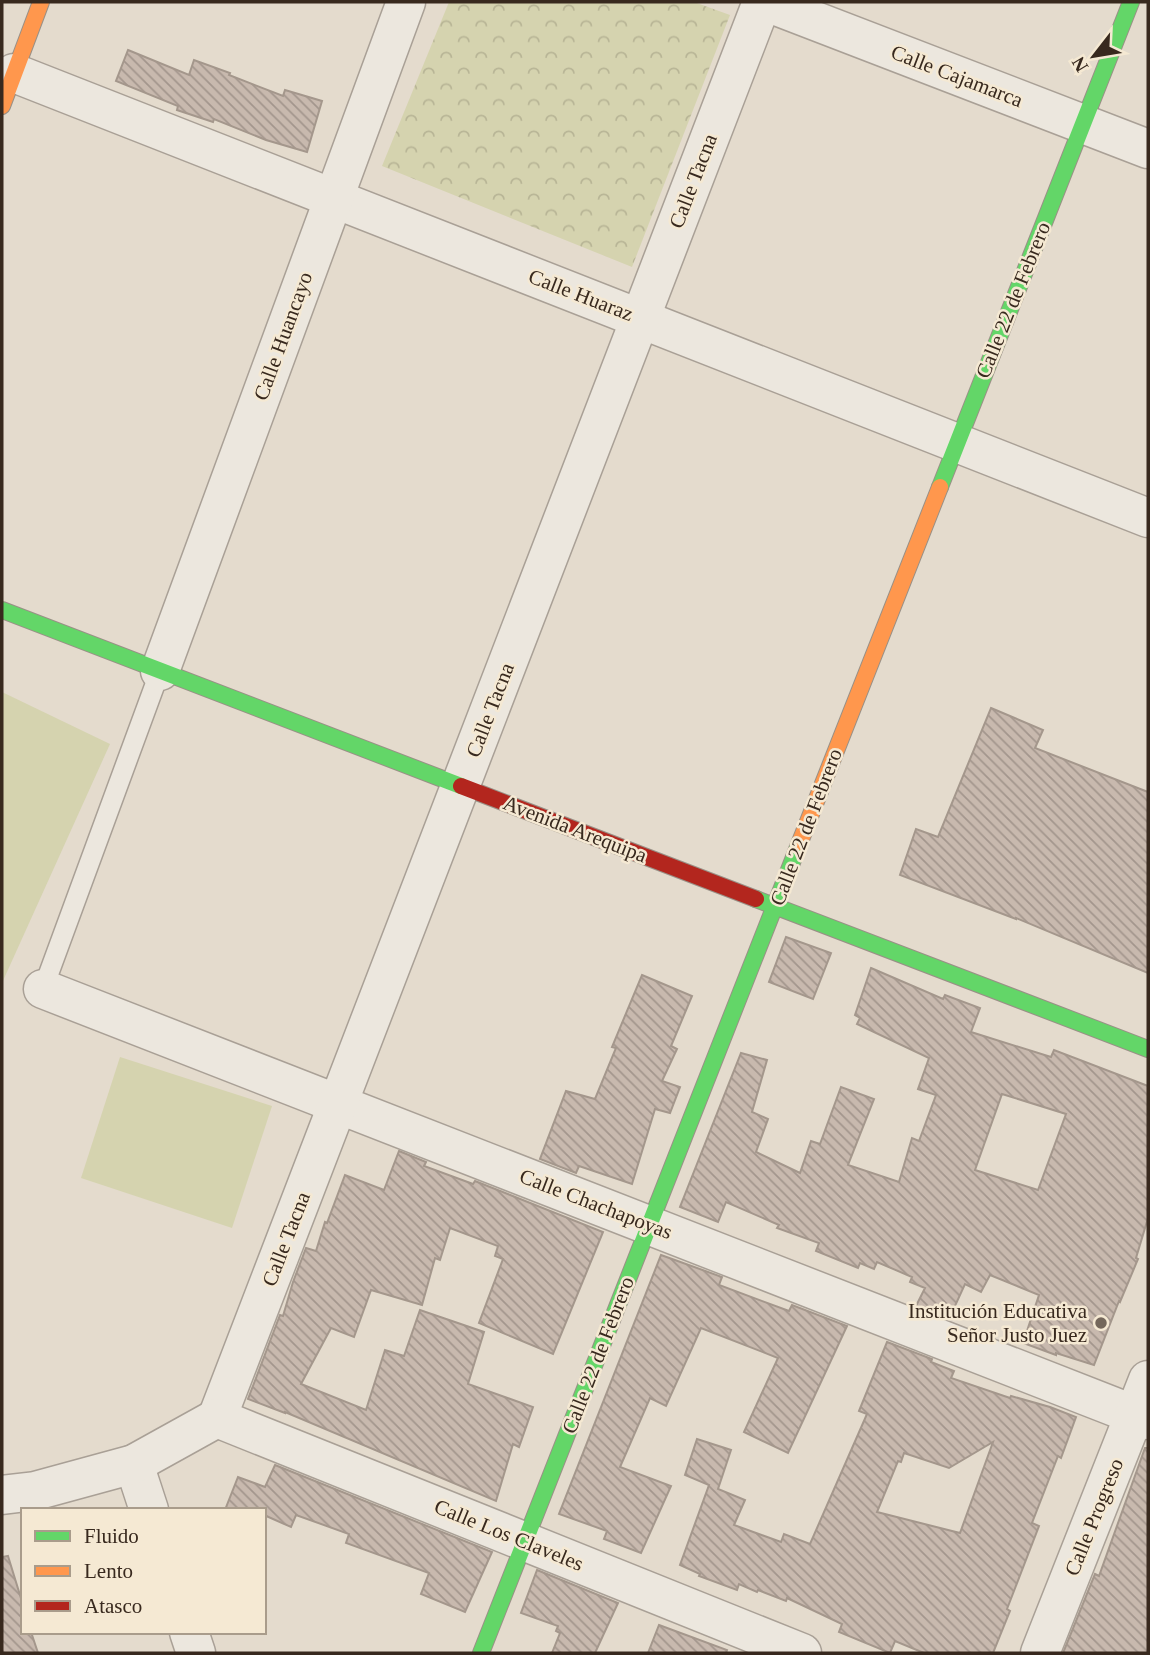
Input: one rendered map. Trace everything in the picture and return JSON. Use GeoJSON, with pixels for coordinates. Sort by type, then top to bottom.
{"type":"FeatureCollection","features":[{"type":"Feature","properties":{"kind":"street"},"geometry":{"type":"LineString","coordinates":[[8,90],[41,2]]}},
{"type":"Feature","properties":{"kind":"street","name":"Calle Huancayo"},"geometry":{"type":"LineString","coordinates":[[160,671],[406,2]]}},
{"type":"Feature","properties":{"kind":"street","name":"Calle Cajamarca"},"geometry":{"type":"LineString","coordinates":[[764,2],[1148,149]]}},
{"type":"Feature","properties":{"kind":"street","name":"Calle Tacna"},"geometry":{"type":"LineString","coordinates":[[217,1418],[764,2]]}},
{"type":"Feature","properties":{"kind":"street","name":"Calle 22 de Febrero"},"geometry":{"type":"LineString","coordinates":[[481,1653],[1131,2]]}},
{"type":"Feature","properties":{"kind":"street","name":"Calle Huaraz"},"geometry":{"type":"LineString","coordinates":[[8,90],[334,198],[1148,518]]}},
{"type":"Feature","properties":{"kind":"street","name":"Avenida Arequipa"},"geometry":{"type":"LineString","coordinates":[[2,610],[1148,1049]]}},
{"type":"Feature","properties":{"kind":"street","name":"Calle Chachapoyas"},"geometry":{"type":"LineString","coordinates":[[43,989],[1141,1418]]}},
{"type":"Feature","properties":{"kind":"street","name":"Calle Progreso"},"geometry":{"type":"LineString","coordinates":[[1040,1653],[1141,1418],[1148,1380]]}},
{"type":"Feature","properties":{"kind":"street"},"geometry":{"type":"LineString","coordinates":[[2,1495],[35,1491],[134,1464],[217,1418]]}},
{"type":"Feature","properties":{"kind":"street","name":"Calle Los Claveles"},"geometry":{"type":"LineString","coordinates":[[217,1418],[802,1653]]}},
{"type":"Feature","properties":{"kind":"street"},"geometry":{"type":"LineString","coordinates":[[134,1464],[148,1508]]}},
{"type":"Feature","properties":{"kind":"street"},"geometry":{"type":"LineString","coordinates":[[190,1634],[196,1653]]}},
{"type":"Feature","properties":{"kind":"lane"},"geometry":{"type":"LineString","coordinates":[[43,989],[160,671]]}},
{"type":"Feature","properties":{"kind":"green space"},"geometry":{"type":"Polygon","coordinates":[[[449,2],[694,2],[730,15],[632,267],[382,166],[449,2]]]}},
{"type":"Feature","properties":{"kind":"green space"},"geometry":{"type":"Polygon","coordinates":[[[2,692],[110,744],[2,983],[2,692]]]}},
{"type":"Feature","properties":{"kind":"green space"},"geometry":{"type":"Polygon","coordinates":[[[120,1057],[272,1106],[232,1228],[81,1178],[120,1057]]]}},
{"type":"Feature","properties":{"kind":"building"},"geometry":{"type":"Polygon","coordinates":[[[128,50],[189,75],[194,60],[283,96],[285,90],[322,101],[307,152],[266,140],[214,119],[213,122],[177,110],[178,106],[116,81],[128,50]]]}},
{"type":"Feature","properties":{"kind":"building"},"geometry":{"type":"Polygon","coordinates":[[[991,708],[1043,730],[1035,748],[1148,792],[1148,973],[1016,918],[900,875],[916,829],[938,837],[991,708]]]}},
{"type":"Feature","properties":{"kind":"building"},"geometry":{"type":"Polygon","coordinates":[[[786,937],[831,953],[813,999],[769,982],[786,937]]]}},
{"type":"Feature","properties":{"kind":"building"},"geometry":{"type":"Polygon","coordinates":[[[871,968],[943,999],[945,995],[980,1008],[971,1032],[1051,1057],[1054,1050],[1148,1086],[1148,1218],[1136,1258],[1138,1259],[1094,1365],[1023,1343],[1039,1295],[990,1275],[981,1292],[965,1284],[949,1319],[916,1306],[925,1288],[910,1282],[912,1277],[877,1262],[874,1269],[860,1263],[858,1268],[816,1251],[819,1243],[777,1228],[779,1225],[726,1202],[718,1222],[680,1207],[741,1053],[767,1060],[752,1112],[768,1119],[756,1152],[800,1173],[811,1141],[820,1144],[841,1087],[874,1099],[848,1165],[899,1182],[912,1138],[919,1141],[936,1095],[918,1089],[929,1058],[857,1024],[860,1018],[855,1015],[871,968]],[[1002,1094],[975,1170],[1038,1190],[1066,1114],[1002,1094]]]}},
{"type":"Feature","properties":{"kind":"building"},"geometry":{"type":"Polygon","coordinates":[[[642,975],[692,996],[671,1046],[677,1049],[662,1081],[680,1087],[670,1113],[655,1109],[632,1184],[579,1166],[576,1173],[540,1159],[566,1091],[595,1099],[616,1048],[612,1047],[642,975]]]}},
{"type":"Feature","properties":{"kind":"building"},"geometry":{"type":"Polygon","coordinates":[[[399,1151],[426,1162],[424,1166],[473,1184],[475,1181],[603,1232],[553,1354],[479,1323],[503,1259],[495,1256],[498,1246],[450,1228],[440,1260],[435,1258],[422,1305],[371,1290],[354,1337],[331,1328],[301,1384],[366,1410],[385,1350],[404,1356],[420,1310],[484,1332],[468,1384],[533,1407],[519,1447],[513,1444],[496,1501],[248,1399],[280,1315],[283,1316],[306,1248],[316,1251],[345,1175],[384,1190],[399,1151]]]}},
{"type":"Feature","properties":{"kind":"building"},"geometry":{"type":"Polygon","coordinates":[[[661,1255],[722,1277],[719,1285],[789,1311],[792,1305],[847,1326],[788,1453],[744,1432],[778,1358],[701,1328],[666,1406],[650,1398],[620,1467],[671,1486],[641,1553],[604,1539],[607,1531],[559,1514],[661,1255]]]}},
{"type":"Feature","properties":{"kind":"building"},"geometry":{"type":"Polygon","coordinates":[[[887,1342],[932,1359],[931,1362],[954,1371],[951,1378],[1076,1417],[1032,1523],[1039,1526],[993,1653],[924,1653],[895,1641],[890,1653],[839,1632],[842,1624],[787,1598],[786,1601],[739,1584],[737,1590],[699,1576],[700,1574],[680,1565],[709,1485],[685,1475],[697,1439],[731,1450],[718,1489],[745,1500],[734,1525],[781,1542],[784,1534],[810,1544],[867,1414],[859,1411],[887,1342]],[[993,1442],[949,1468],[904,1453],[901,1462],[898,1461],[877,1512],[960,1533],[993,1442]]]}},
{"type":"Feature","properties":{"kind":"building"},"geometry":{"type":"Polygon","coordinates":[[[1145,1448],[1148,1448],[1148,1653],[1063,1653],[1095,1574],[1099,1576],[1145,1448]]]}},
{"type":"Feature","properties":{"kind":"building"},"geometry":{"type":"Polygon","coordinates":[[[275,1465],[492,1552],[465,1612],[421,1594],[429,1573],[346,1543],[349,1534],[296,1515],[291,1527],[266,1516],[266,1508],[226,1508],[238,1477],[265,1487],[275,1465]]]}},
{"type":"Feature","properties":{"kind":"building"},"geometry":{"type":"Polygon","coordinates":[[[8,1556],[21,1598],[21,1634],[32,1634],[38,1653],[2,1653],[2,1557],[8,1556]]]}},
{"type":"Feature","properties":{"kind":"building"},"geometry":{"type":"Polygon","coordinates":[[[537,1570],[618,1603],[595,1653],[552,1653],[560,1633],[556,1631],[558,1626],[521,1613],[537,1570]]]}},
{"type":"Feature","properties":{"kind":"building"},"geometry":{"type":"Polygon","coordinates":[[[659,1625],[727,1650],[726,1653],[648,1653],[659,1625]]]}},
{"type":"Feature","properties":{"kind":"traffic: fast"},"geometry":{"type":"LineString","coordinates":[[940,487],[1131,2]]}},
{"type":"Feature","properties":{"kind":"traffic: fast"},"geometry":{"type":"LineString","coordinates":[[2,610],[461,786]]}},
{"type":"Feature","properties":{"kind":"traffic: fast"},"geometry":{"type":"LineString","coordinates":[[481,1653],[800,842]]}},
{"type":"Feature","properties":{"kind":"traffic: fast"},"geometry":{"type":"LineString","coordinates":[[756,899],[1148,1049]]}},
{"type":"Feature","properties":{"kind":"traffic: slow"},"geometry":{"type":"LineString","coordinates":[[2,106],[41,2]]}},
{"type":"Feature","properties":{"kind":"traffic: slow"},"geometry":{"type":"LineString","coordinates":[[800,842],[940,487]]}},
{"type":"Feature","properties":{"kind":"traffic: jam"},"geometry":{"type":"LineString","coordinates":[[461,786],[756,899]]}},
{"type":"Feature","properties":{"kind":"place","name":"Institución Educativa Señor Justo Juez"},"geometry":{"type":"Point","coordinates":[1101,1323]}}]}
